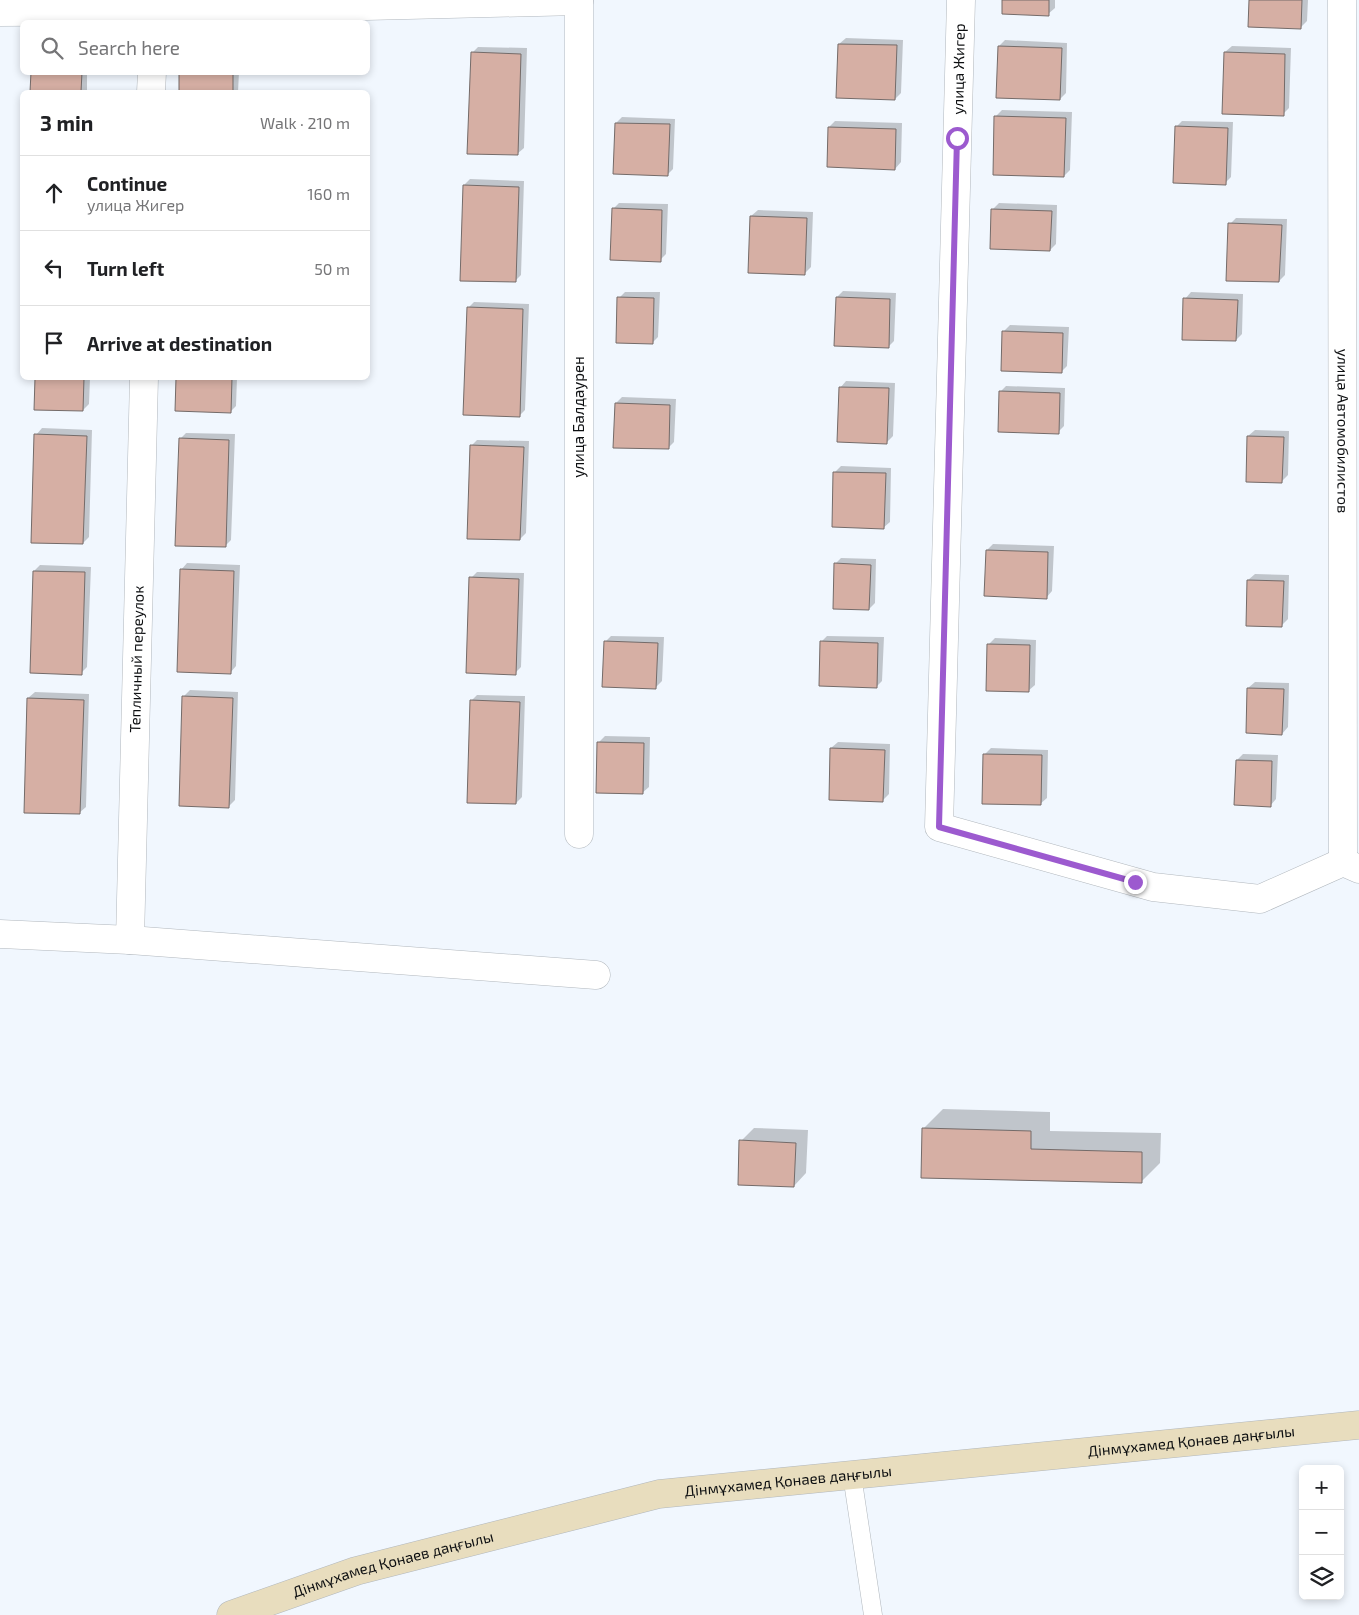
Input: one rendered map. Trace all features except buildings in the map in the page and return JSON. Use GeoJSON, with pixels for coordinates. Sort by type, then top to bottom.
{"type":"FeatureCollection","features":[{"type":"Feature","properties":{"kind":"main road","name":"Дінмұхамед Қонаев даңғылы"},"geometry":{"type":"LineString","coordinates":[[231,1615],[356,1571],[659,1494],[1359,1425]]}},
{"type":"Feature","properties":{"kind":"street","name":"улица Жигер"},"geometry":{"type":"LineString","coordinates":[[961,0],[939,827],[1153,887],[1260,899],[1351,866]]}},
{"type":"Feature","properties":{"kind":"street"},"geometry":{"type":"LineString","coordinates":[[0,12],[153,17],[578,1]]}},
{"type":"Feature","properties":{"kind":"street","name":"улица Балдаурен"},"geometry":{"type":"LineString","coordinates":[[578,1],[579,834]]}},
{"type":"Feature","properties":{"kind":"street","name":"улица Автомобилистов"},"geometry":{"type":"LineString","coordinates":[[1347,17],[1351,866]]}},
{"type":"Feature","properties":{"kind":"street"},"geometry":{"type":"LineString","coordinates":[[151,90],[152,75]]}},
{"type":"Feature","properties":{"kind":"street","name":"Тепличный переулок"},"geometry":{"type":"LineString","coordinates":[[130,940],[144,380]]}},
{"type":"Feature","properties":{"kind":"street"},"geometry":{"type":"LineString","coordinates":[[0,934],[130,940],[596,974]]}},
{"type":"Feature","properties":{"kind":"lane"},"geometry":{"type":"LineString","coordinates":[[852,1475],[873,1615]]}},
{"type":"Feature","properties":{"kind":"route"},"geometry":{"type":"LineString","coordinates":[[957,138],[939,827],[1135,882]]}}]}
